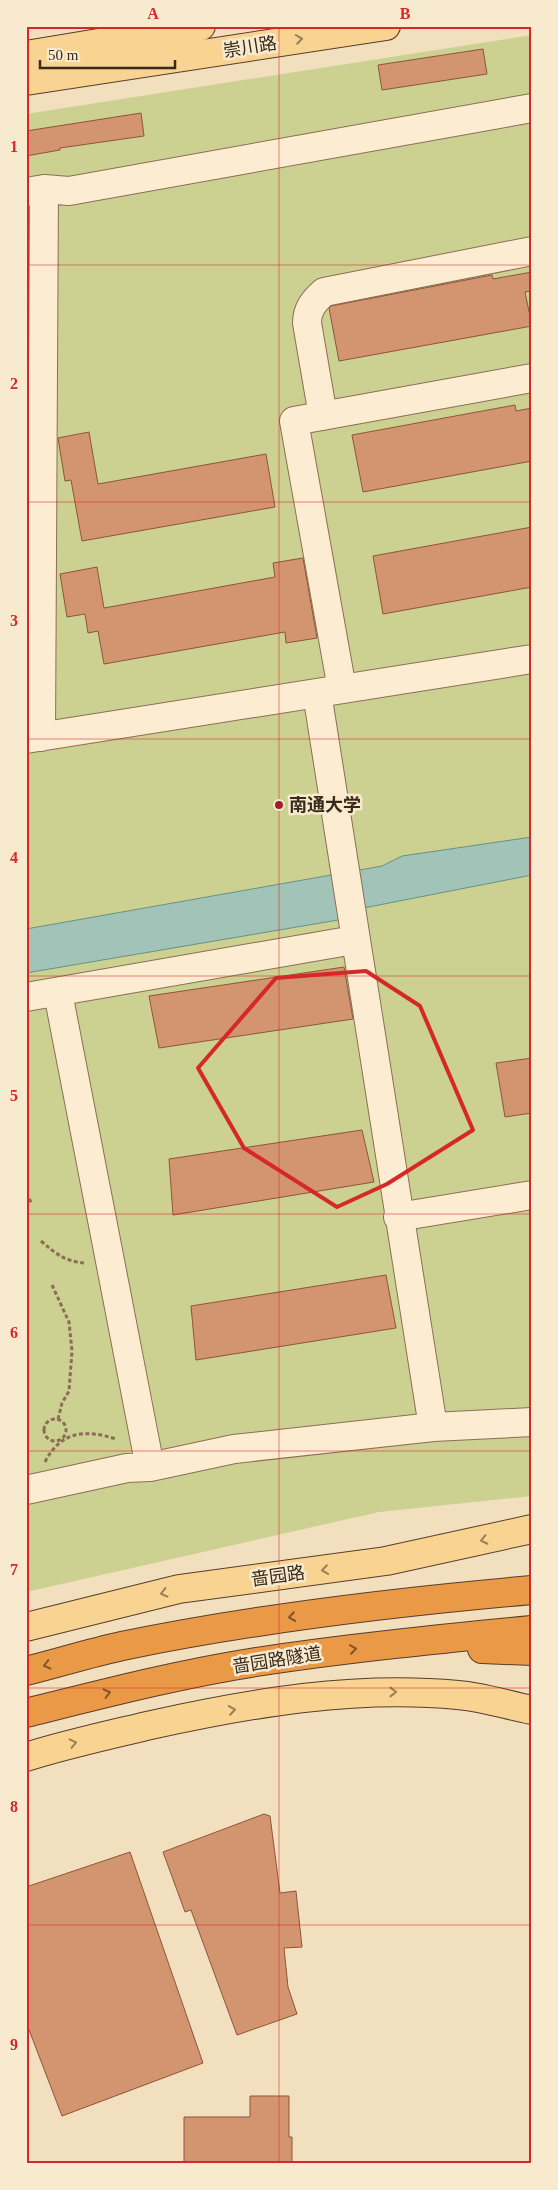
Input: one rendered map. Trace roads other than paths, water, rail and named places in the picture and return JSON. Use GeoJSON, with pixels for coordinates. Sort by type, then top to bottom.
{"type":"FeatureCollection","features":[{"type":"Feature","properties":{"kind":"highway"},"geometry":{"type":"LineString","coordinates":[[26,1671],[121,1646],[236,1625],[340,1610],[532,1575]]}},
{"type":"Feature","properties":{"kind":"highway"},"geometry":{"type":"LineString","coordinates":[[340,1610],[532,1590]]}},
{"type":"Feature","properties":{"kind":"highway","name":"啬园路隧道"},"geometry":{"type":"LineString","coordinates":[[26,1713],[133,1686],[255,1662],[390,1644],[532,1630]]}},
{"type":"Feature","properties":{"kind":"highway"},"geometry":{"type":"LineString","coordinates":[[390,1644],[532,1651]]}},
{"type":"Feature","properties":{"kind":"main road","name":"崇川路"},"geometry":{"type":"LineString","coordinates":[[26,55],[201,26]]}},
{"type":"Feature","properties":{"kind":"main road","name":"崇川路"},"geometry":{"type":"LineString","coordinates":[[26,81],[386,26]]}},
{"type":"Feature","properties":{"kind":"main road","name":"啬园路"},"geometry":{"type":"LineString","coordinates":[[26,1627],[179,1589],[386,1561],[532,1529]]}},
{"type":"Feature","properties":{"kind":"main road"},"geometry":{"type":"LineString","coordinates":[[26,1757],[64,1745],[193,1716],[305,1698],[391,1691],[460,1695],[532,1710]]}},
{"type":"Feature","properties":{"kind":"street"},"geometry":{"type":"LineString","coordinates":[[532,108],[69,191],[35,190],[34,738],[532,659]]}},
{"type":"Feature","properties":{"kind":"street"},"geometry":{"type":"LineString","coordinates":[[323,416],[307,323],[307,312],[315,300],[324,292],[532,251]]}},
{"type":"Feature","properties":{"kind":"street"},"geometry":{"type":"LineString","coordinates":[[433,1427],[398,1217],[344,866],[329,691],[294,421],[532,378]]}},
{"type":"Feature","properties":{"kind":"street"},"geometry":{"type":"LineString","coordinates":[[26,997],[58,992],[353,926]]}},
{"type":"Feature","properties":{"kind":"street"},"geometry":{"type":"LineString","coordinates":[[58,992],[150,1467]]}},
{"type":"Feature","properties":{"kind":"street"},"geometry":{"type":"LineString","coordinates":[[398,1217],[532,1195]]}},
{"type":"Feature","properties":{"kind":"street"},"geometry":{"type":"LineString","coordinates":[[36,1488],[127,1468],[150,1467],[234,1449],[433,1427],[532,1422]]}},
{"type":"Feature","properties":{"kind":"water"},"geometry":{"type":"Polygon","coordinates":[[[532,837],[532,875],[343,912],[344,919],[26,973],[26,929],[382,866],[402,856],[532,837]]]}},
{"type":"Feature","properties":{"kind":"place","name":"南通大学"},"geometry":{"type":"Point","coordinates":[279,805]}}]}
